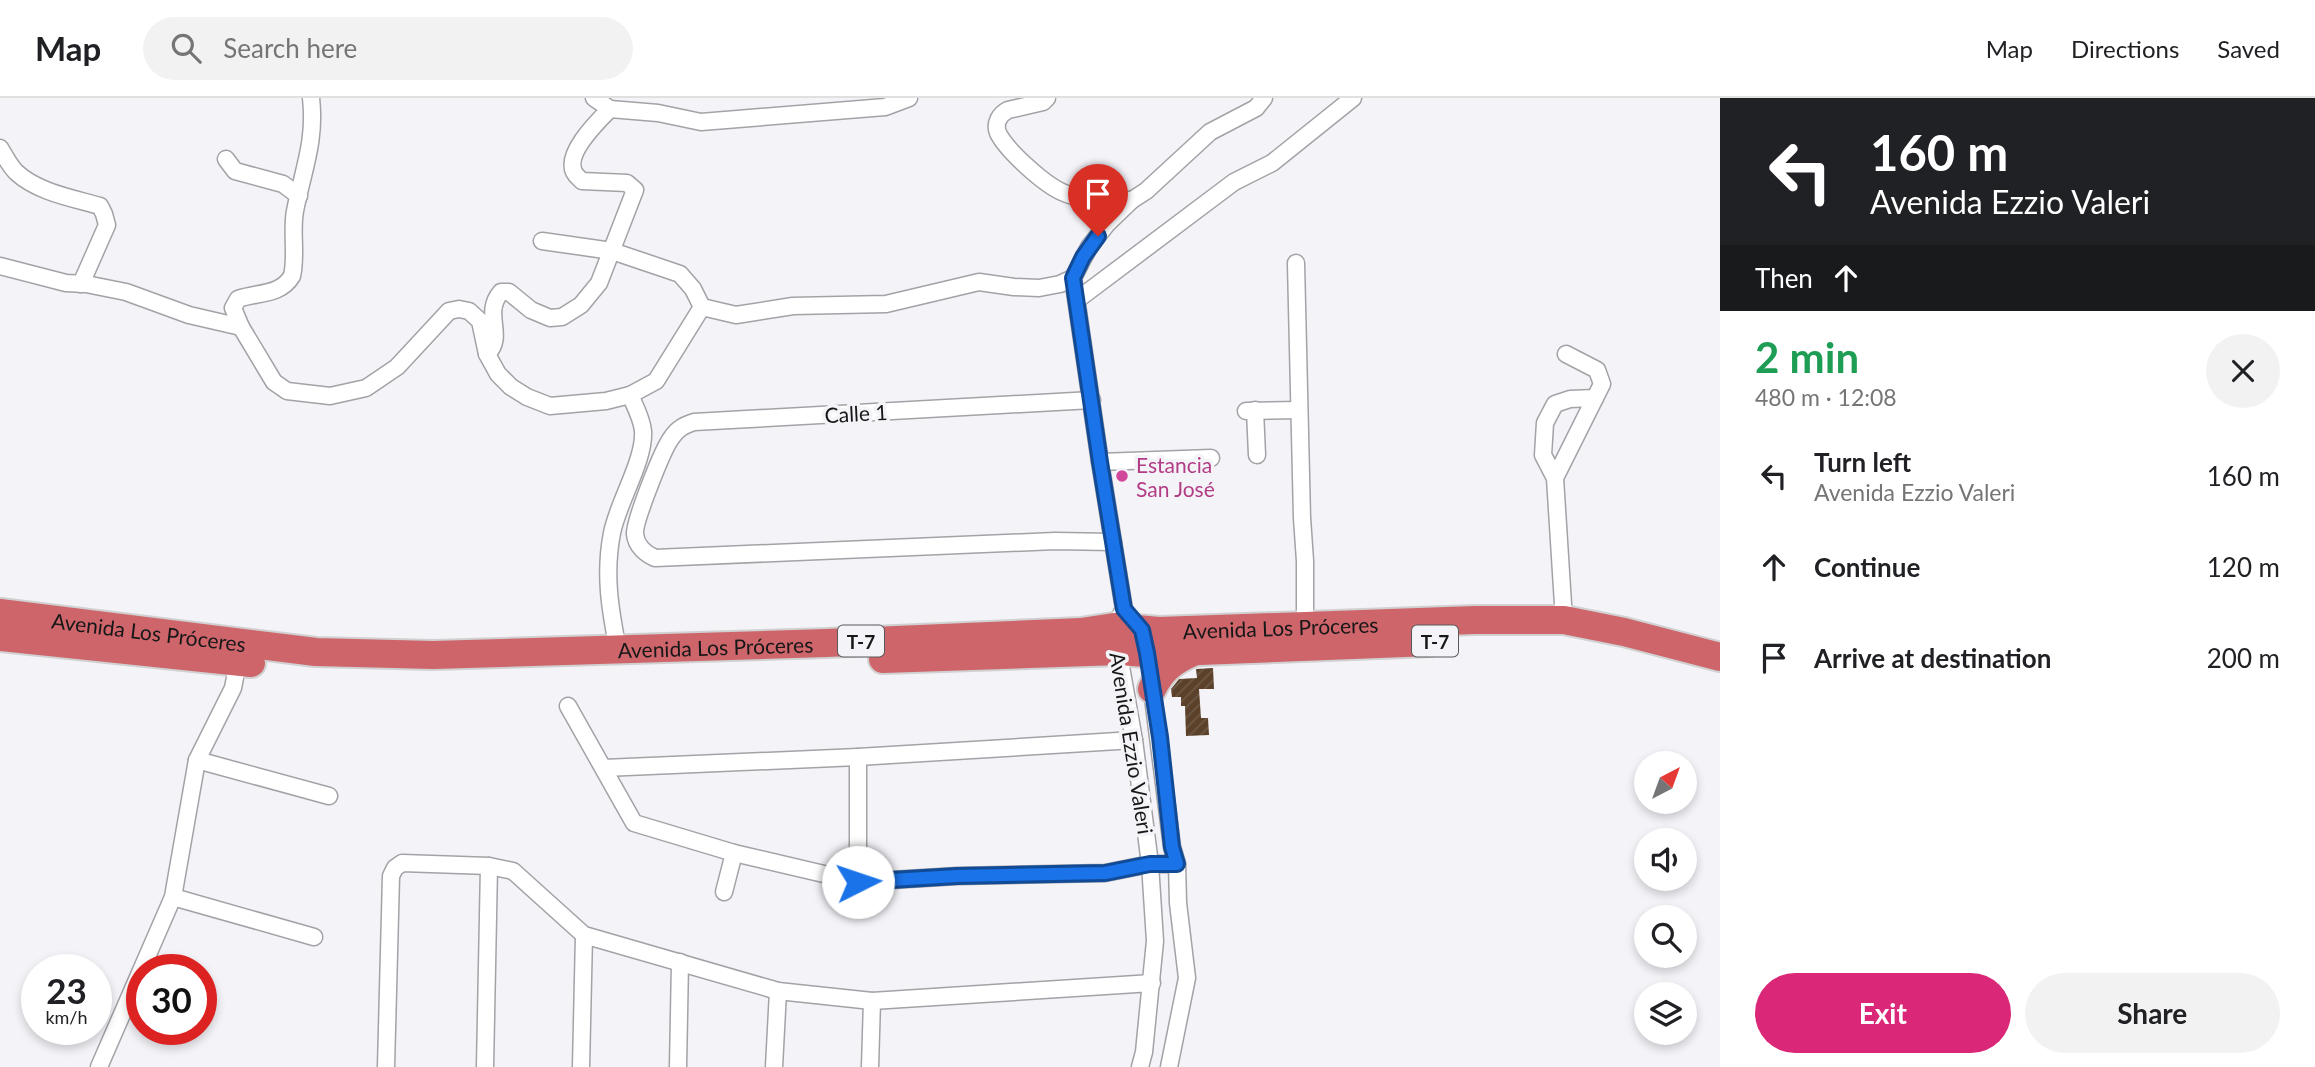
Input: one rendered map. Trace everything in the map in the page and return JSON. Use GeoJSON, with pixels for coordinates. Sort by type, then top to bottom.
{"type":"FeatureCollection","features":[{"type":"Feature","properties":{"kind":"highway","name":"Avenida Los Próceres"},"geometry":{"type":"LineString","coordinates":[[0,613],[316,652],[433,655],[618,650],[1118,629],[1145,641],[1196,650],[1512,638],[1562,639],[1657,653],[1720,669]]}},
{"type":"Feature","properties":{"kind":"highway","name":"Avenida Los Próceres"},"geometry":{"type":"LineString","coordinates":[[1145,641],[1159,631],[1475,620],[1564,620],[1624,632],[1720,657]]}},
{"type":"Feature","properties":{"kind":"highway","name":"Avenida Los Próceres"},"geometry":{"type":"LineString","coordinates":[[0,637],[238,662],[355,671],[452,671],[987,657],[1118,629]]}},
{"type":"Feature","properties":{"kind":"highway"},"geometry":{"type":"LineString","coordinates":[[1152,689],[1163,670],[1196,650]]}},
{"type":"Feature","properties":{"kind":"street"},"geometry":{"type":"LineString","coordinates":[[311,98],[311,146],[295,212],[292,276],[286,285],[277,290],[241,297],[235,301],[234,312],[274,382],[287,391],[330,396],[366,388],[397,367],[449,311],[459,309],[469,311],[480,321],[487,354],[498,374],[511,387],[550,406],[606,401],[630,396],[656,381],[702,307]]}},
{"type":"Feature","properties":{"kind":"street"},"geometry":{"type":"LineString","coordinates":[[594,98],[610,109],[657,106],[701,122],[885,107],[909,98]]}},
{"type":"Feature","properties":{"kind":"street"},"geometry":{"type":"LineString","coordinates":[[1047,98],[1043,102],[1002,113],[998,120],[999,133],[1040,178],[1063,193],[1079,198],[1132,200]]}},
{"type":"Feature","properties":{"kind":"street"},"geometry":{"type":"LineString","coordinates":[[702,307],[736,315],[793,306],[886,304],[979,282],[1039,288],[1060,284],[1073,278],[1083,257],[1098,236],[1132,200],[1146,191],[1210,132],[1256,108],[1264,98]]}},
{"type":"Feature","properties":{"kind":"street"},"geometry":{"type":"LineString","coordinates":[[1077,300],[1234,182],[1272,163],[1353,98]]}},
{"type":"Feature","properties":{"kind":"street"},"geometry":{"type":"LineString","coordinates":[[487,354],[495,342],[493,303],[502,292],[509,292],[531,310],[550,318],[562,317],[581,305],[599,284],[635,190],[627,183],[582,181],[573,172],[573,159],[590,130],[610,109]]}},
{"type":"Feature","properties":{"kind":"street"},"geometry":{"type":"LineString","coordinates":[[1,149],[12,167],[27,180],[65,196],[100,206],[103,210],[107,225],[81,284]]}},
{"type":"Feature","properties":{"kind":"street"},"geometry":{"type":"LineString","coordinates":[[226,159],[235,170],[283,184],[299,196]]}},
{"type":"Feature","properties":{"kind":"street"},"geometry":{"type":"LineString","coordinates":[[541,241],[612,251],[680,274],[694,289],[702,307]]}},
{"type":"Feature","properties":{"kind":"street"},"geometry":{"type":"LineString","coordinates":[[1296,263],[1305,626]]}},
{"type":"Feature","properties":{"kind":"street"},"geometry":{"type":"LineString","coordinates":[[0,266],[66,283],[126,292],[189,315],[241,327]]}},
{"type":"Feature","properties":{"kind":"street","name":"Avenida Ezzio Valeri"},"geometry":{"type":"LineString","coordinates":[[1073,278],[1113,542],[1118,629],[1150,864],[1155,941],[1144,1052],[1140,1067]]}},
{"type":"Feature","properties":{"kind":"street"},"geometry":{"type":"LineString","coordinates":[[1555,478],[1602,384],[1597,370],[1566,354]]}},
{"type":"Feature","properties":{"kind":"street"},"geometry":{"type":"LineString","coordinates":[[618,650],[607,590],[609,555],[617,513],[642,443],[643,429],[630,396]]}},
{"type":"Feature","properties":{"kind":"street"},"geometry":{"type":"LineString","coordinates":[[1564,620],[1555,478],[1544,455],[1545,423],[1555,404],[1570,399],[1595,398]]}},
{"type":"Feature","properties":{"kind":"street","name":"Calle 1"},"geometry":{"type":"LineString","coordinates":[[1091,400],[694,422],[681,426],[671,437],[652,479],[635,533],[638,544],[646,554],[655,558],[1055,541],[1113,542]]}},
{"type":"Feature","properties":{"kind":"street"},"geometry":{"type":"LineString","coordinates":[[1257,455],[1251,410],[1299,410]]}},
{"type":"Feature","properties":{"kind":"street"},"geometry":{"type":"LineString","coordinates":[[1100,462],[1211,458]]}},
{"type":"Feature","properties":{"kind":"street","name":"Avenida Ezzio Valeri"},"geometry":{"type":"LineString","coordinates":[[1145,641],[1172,847],[1177,864],[1178,903],[1187,978],[1169,1067]]}},
{"type":"Feature","properties":{"kind":"street"},"geometry":{"type":"LineString","coordinates":[[99,1067],[173,897],[197,760],[233,688],[238,662]]}},
{"type":"Feature","properties":{"kind":"street"},"geometry":{"type":"LineString","coordinates":[[568,706],[634,823],[734,853],[858,882],[957,876],[1105,873],[1150,864],[1177,864]]}},
{"type":"Feature","properties":{"kind":"street"},"geometry":{"type":"LineString","coordinates":[[604,768],[858,757],[1135,740]]}},
{"type":"Feature","properties":{"kind":"street"},"geometry":{"type":"LineString","coordinates":[[858,757],[858,882]]}},
{"type":"Feature","properties":{"kind":"street"},"geometry":{"type":"LineString","coordinates":[[197,760],[329,796]]}},
{"type":"Feature","properties":{"kind":"street"},"geometry":{"type":"LineString","coordinates":[[724,892],[734,853]]}},
{"type":"Feature","properties":{"kind":"street"},"geometry":{"type":"LineString","coordinates":[[386,1067],[391,876],[395,868],[402,863],[489,866],[513,871],[584,935],[778,991],[872,1001],[1152,983]]}},
{"type":"Feature","properties":{"kind":"street"},"geometry":{"type":"LineString","coordinates":[[485,1067],[489,866]]}},
{"type":"Feature","properties":{"kind":"street"},"geometry":{"type":"LineString","coordinates":[[173,897],[314,937]]}},
{"type":"Feature","properties":{"kind":"street"},"geometry":{"type":"LineString","coordinates":[[581,1067],[584,935]]}},
{"type":"Feature","properties":{"kind":"street"},"geometry":{"type":"LineString","coordinates":[[678,1067],[680,962]]}},
{"type":"Feature","properties":{"kind":"street"},"geometry":{"type":"LineString","coordinates":[[774,1067],[778,991]]}},
{"type":"Feature","properties":{"kind":"street"},"geometry":{"type":"LineString","coordinates":[[870,1067],[872,1001]]}},
{"type":"Feature","properties":{"kind":"building"},"geometry":{"type":"Polygon","coordinates":[[[1213,668],[1214,689],[1199,689],[1201,718],[1208,718],[1209,735],[1186,736],[1185,706],[1181,706],[1181,697],[1172,697],[1171,689],[1179,679],[1197,678],[1196,669],[1213,668]]]}},
{"type":"Feature","properties":{"kind":"place","name":"Estancia San José"},"geometry":{"type":"Point","coordinates":[1122,476]}},
{"type":"Feature","properties":{"kind":"route"},"geometry":{"type":"LineString","coordinates":[[858,882],[957,876],[1105,873],[1150,864],[1177,864],[1172,847],[1160,737],[1147,653],[1142,630],[1124,609],[1073,278],[1083,257],[1098,236]]}}]}
